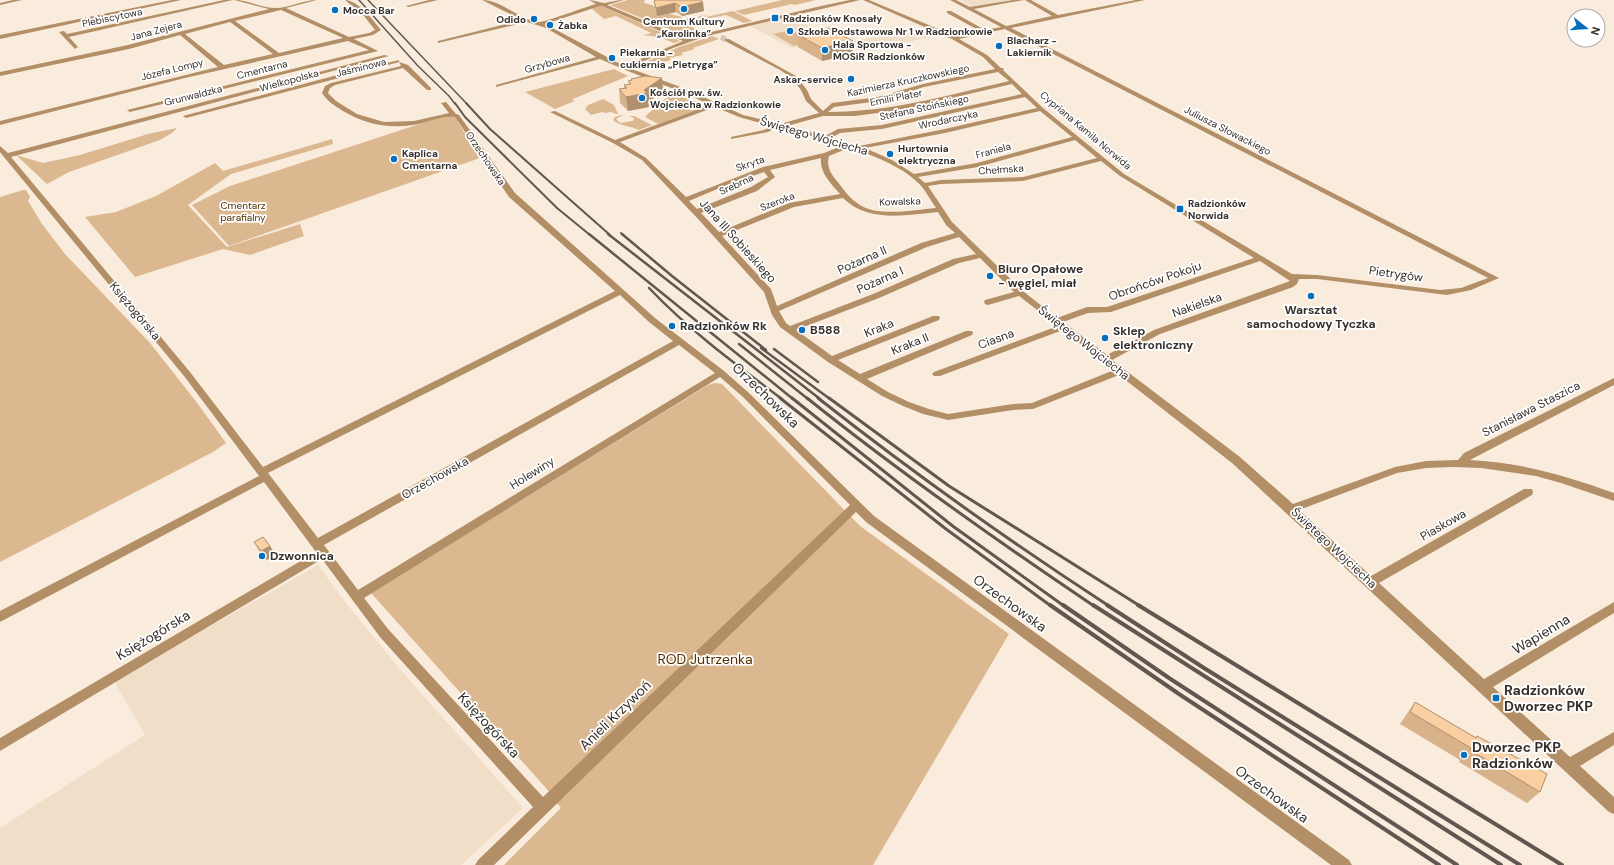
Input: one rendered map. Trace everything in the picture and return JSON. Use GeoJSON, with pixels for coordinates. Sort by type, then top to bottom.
{"type":"FeatureCollection","features":[{"type":"Feature","properties":{"kind":"street"},"geometry":{"type":"LineString","coordinates":[[0,4],[20,0]]}},
{"type":"Feature","properties":{"kind":"street"},"geometry":{"type":"LineString","coordinates":[[0,37],[179,0]]}},
{"type":"Feature","properties":{"kind":"street","name":"Plebiscytowa"},"geometry":{"type":"LineString","coordinates":[[66,36],[231,0]]}},
{"type":"Feature","properties":{"kind":"street"},"geometry":{"type":"LineString","coordinates":[[236,0],[274,9]]}},
{"type":"Feature","properties":{"kind":"street","name":"Jana Zejera"},"geometry":{"type":"LineString","coordinates":[[0,74],[129,47],[274,9],[315,0]]}},
{"type":"Feature","properties":{"kind":"street","name":"Józefa Lompy"},"geometry":{"type":"LineString","coordinates":[[0,123],[222,66],[350,39],[371,34],[378,30],[366,15],[347,0]]}},
{"type":"Feature","properties":{"kind":"street"},"geometry":{"type":"LineString","coordinates":[[408,6],[436,0]]}},
{"type":"Feature","properties":{"kind":"street","name":"Świętego Wojciecha"},"geometry":{"type":"LineString","coordinates":[[484,0],[514,15],[542,24],[567,36],[601,57],[624,68],[684,90],[742,116],[855,146],[890,161],[913,176],[924,185],[949,223],[1020,293],[1107,359],[1120,372],[1236,460],[1614,807]]}},
{"type":"Feature","properties":{"kind":"street"},"geometry":{"type":"LineString","coordinates":[[591,0],[687,41]]}},
{"type":"Feature","properties":{"kind":"street"},"geometry":{"type":"LineString","coordinates":[[542,24],[610,0]]}},
{"type":"Feature","properties":{"kind":"street"},"geometry":{"type":"LineString","coordinates":[[600,4],[622,0]]}},
{"type":"Feature","properties":{"kind":"street"},"geometry":{"type":"LineString","coordinates":[[624,68],[687,41],[713,33],[821,7],[858,0]]}},
{"type":"Feature","properties":{"kind":"street","name":"Cypriana Kamila Norwida"},"geometry":{"type":"LineString","coordinates":[[865,0],[954,38],[986,56],[1041,108],[1122,175],[1293,277]]}},
{"type":"Feature","properties":{"kind":"street","name":"Juliusza Słowackiego"},"geometry":{"type":"LineString","coordinates":[[952,0],[1495,278]]}},
{"type":"Feature","properties":{"kind":"street"},"geometry":{"type":"LineString","coordinates":[[968,8],[1022,0]]}},
{"type":"Feature","properties":{"kind":"street"},"geometry":{"type":"LineString","coordinates":[[1027,0],[1057,17]]}},
{"type":"Feature","properties":{"kind":"street"},"geometry":{"type":"LineString","coordinates":[[954,38],[1143,0]]}},
{"type":"Feature","properties":{"kind":"street"},"geometry":{"type":"LineString","coordinates":[[281,8],[397,61],[406,66],[429,89]]}},
{"type":"Feature","properties":{"kind":"street"},"geometry":{"type":"LineString","coordinates":[[948,12],[983,31]]}},
{"type":"Feature","properties":{"kind":"street"},"geometry":{"type":"LineString","coordinates":[[231,20],[277,54]]}},
{"type":"Feature","properties":{"kind":"street"},"geometry":{"type":"LineString","coordinates":[[440,42],[527,20]]}},
{"type":"Feature","properties":{"kind":"street","name":"Plebiscytowa"},"geometry":{"type":"LineString","coordinates":[[56,26],[75,47]]}},
{"type":"Feature","properties":{"kind":"street"},"geometry":{"type":"LineString","coordinates":[[181,33],[222,66]]}},
{"type":"Feature","properties":{"kind":"street"},"geometry":{"type":"LineString","coordinates":[[713,33],[782,69],[794,77],[804,90],[808,100],[823,114]]}},
{"type":"Feature","properties":{"kind":"street","name":"Cmentarna"},"geometry":{"type":"LineString","coordinates":[[130,110],[374,51]]}},
{"type":"Feature","properties":{"kind":"street","name":"Grunwaldzka"},"geometry":{"type":"LineString","coordinates":[[6,156],[386,56]]}},
{"type":"Feature","properties":{"kind":"street","name":"Grzybowa"},"geometry":{"type":"LineString","coordinates":[[498,86],[601,57]]}},
{"type":"Feature","properties":{"kind":"street","name":"Wielkopolska"},"geometry":{"type":"LineString","coordinates":[[186,116],[397,61]]}},
{"type":"Feature","properties":{"kind":"street","name":"Jaśminowa"},"geometry":{"type":"LineString","coordinates":[[406,66],[333,84],[327,87],[325,93],[328,98],[358,118],[387,125],[410,124],[446,115],[456,116]]}},
{"type":"Feature","properties":{"kind":"street","name":"Kazimierza Kruczkowskiego"},"geometry":{"type":"LineString","coordinates":[[823,114],[832,105],[879,99],[923,86],[1002,70]]}},
{"type":"Feature","properties":{"kind":"street","name":"Emilii Plater"},"geometry":{"type":"LineString","coordinates":[[733,138],[766,131],[823,114],[855,114],[900,108],[1014,82]]}},
{"type":"Feature","properties":{"kind":"street","name":"Stefana Stoińskiego"},"geometry":{"type":"LineString","coordinates":[[826,138],[838,131],[882,127],[1027,95]]}},
{"type":"Feature","properties":{"kind":"street","name":"Orzechowska"},"geometry":{"type":"LineString","coordinates":[[444,103],[456,116],[512,195],[652,320],[721,373],[746,395],[870,520],[1344,865]]}},
{"type":"Feature","properties":{"kind":"street"},"geometry":{"type":"LineString","coordinates":[[615,142],[715,105]]}},
{"type":"Feature","properties":{"kind":"street","name":"Wrodarczyka"},"geometry":{"type":"LineString","coordinates":[[855,146],[945,131],[1041,108]]}},
{"type":"Feature","properties":{"kind":"street","name":"Jana III Sobieskiego"},"geometry":{"type":"LineString","coordinates":[[553,112],[615,142],[644,159],[718,235],[768,291],[774,310],[783,325],[831,360],[885,394],[926,412],[942,417],[1013,407],[1033,406],[1120,372]]}},
{"type":"Feature","properties":{"kind":"street","name":"Franiela"},"geometry":{"type":"LineString","coordinates":[[913,176],[978,165],[1076,138]]}},
{"type":"Feature","properties":{"kind":"street"},"geometry":{"type":"LineString","coordinates":[[826,155],[855,146]]}},
{"type":"Feature","properties":{"kind":"street","name":"Księżogórska"},"geometry":{"type":"LineString","coordinates":[[0,148],[160,340],[384,633],[543,807]]}},
{"type":"Feature","properties":{"kind":"street","name":"Skryta"},"geometry":{"type":"LineString","coordinates":[[685,200],[720,184],[765,168],[800,159],[826,155]]}},
{"type":"Feature","properties":{"kind":"street","name":"Kowalska"},"geometry":{"type":"LineString","coordinates":[[826,155],[824,163],[825,169],[859,208],[875,213],[940,210]]}},
{"type":"Feature","properties":{"kind":"street","name":"Chełmska"},"geometry":{"type":"LineString","coordinates":[[924,185],[941,182],[1023,179],[1102,159]]}},
{"type":"Feature","properties":{"kind":"street","name":"Srebrna"},"geometry":{"type":"LineString","coordinates":[[696,212],[754,189],[772,176],[765,168]]}},
{"type":"Feature","properties":{"kind":"street","name":"Szeroka"},"geometry":{"type":"LineString","coordinates":[[718,235],[792,205],[846,194]]}},
{"type":"Feature","properties":{"kind":"street","name":"Pożarna II"},"geometry":{"type":"LineString","coordinates":[[774,310],[924,245],[961,234]]}},
{"type":"Feature","properties":{"kind":"street","name":"Pożarna I"},"geometry":{"type":"LineString","coordinates":[[789,330],[876,296],[956,261],[982,255]]}},
{"type":"Feature","properties":{"kind":"street","name":"Obrońców Pokoju"},"geometry":{"type":"LineString","coordinates":[[1056,321],[1087,310],[1108,310],[1261,258]]}},
{"type":"Feature","properties":{"kind":"street","name":"Pietrygów"},"geometry":{"type":"LineString","coordinates":[[1293,277],[1317,277],[1440,292],[1452,292],[1476,287],[1495,278]]}},
{"type":"Feature","properties":{"kind":"street","name":"Nakielska"},"geometry":{"type":"LineString","coordinates":[[1107,359],[1156,332],[1290,284],[1294,282],[1293,277]]}},
{"type":"Feature","properties":{"kind":"street"},"geometry":{"type":"LineString","coordinates":[[0,617],[263,474],[620,292]]}},
{"type":"Feature","properties":{"kind":"street"},"geometry":{"type":"LineString","coordinates":[[988,302],[1020,293]]}},
{"type":"Feature","properties":{"kind":"street","name":"Kraka"},"geometry":{"type":"LineString","coordinates":[[831,360],[936,318]]}},
{"type":"Feature","properties":{"kind":"street","name":"Ciasna"},"geometry":{"type":"LineString","coordinates":[[937,374],[1064,327]]}},
{"type":"Feature","properties":{"kind":"street","name":"Kraka II"},"geometry":{"type":"LineString","coordinates":[[860,378],[969,333]]}},
{"type":"Feature","properties":{"kind":"street","name":"Orzechowska"},"geometry":{"type":"LineString","coordinates":[[319,548],[679,342]]}},
{"type":"Feature","properties":{"kind":"street","name":"Holewiny"},"geometry":{"type":"LineString","coordinates":[[356,597],[721,373]]}},
{"type":"Feature","properties":{"kind":"street","name":"Stanisława Staszica"},"geometry":{"type":"LineString","coordinates":[[1461,463],[1468,456],[1614,381]]}},
{"type":"Feature","properties":{"kind":"street"},"geometry":{"type":"LineString","coordinates":[[1291,509],[1398,470],[1421,465],[1461,463],[1540,473],[1557,477],[1614,497]]}},
{"type":"Feature","properties":{"kind":"street","name":"Piaskowa"},"geometry":{"type":"LineString","coordinates":[[1370,582],[1528,492]]}},
{"type":"Feature","properties":{"kind":"street","name":"Anieli Krzywoń"},"geometry":{"type":"LineString","coordinates":[[483,865],[856,506]]}},
{"type":"Feature","properties":{"kind":"street","name":"Księżogórska"},"geometry":{"type":"LineString","coordinates":[[0,745],[319,548]]}},
{"type":"Feature","properties":{"kind":"street","name":"Wapienna"},"geometry":{"type":"LineString","coordinates":[[1483,686],[1614,607]]}},
{"type":"Feature","properties":{"kind":"street"},"geometry":{"type":"LineString","coordinates":[[1569,765],[1614,738]]}},
{"type":"Feature","properties":{"kind":"shaded area"},"geometry":{"type":"Polygon","coordinates":[[[960,0],[1013,0],[972,7],[960,0]]]}},
{"type":"Feature","properties":{"kind":"shaded area","name":"Szkoła Podstawowa Nr 1 w Radzionkowie"},"geometry":{"type":"Polygon","coordinates":[[[791,17],[831,36],[817,43],[792,48],[750,26],[791,17]]]}},
{"type":"Feature","properties":{"kind":"shaded area"},"geometry":{"type":"Polygon","coordinates":[[[929,31],[935,34],[929,37],[863,53],[845,43],[893,33],[906,32],[912,35],[929,31]]]}},
{"type":"Feature","properties":{"kind":"shaded area"},"geometry":{"type":"Polygon","coordinates":[[[318,565],[349,607],[405,675],[523,808],[461,865],[0,865],[0,828],[145,735],[114,681],[318,565]]]}},
{"type":"Feature","properties":{"kind":"green space"},"geometry":{"type":"Polygon","coordinates":[[[628,0],[645,0],[644,3],[652,5],[663,12],[682,17],[680,20],[683,22],[685,19],[694,17],[699,19],[703,18],[698,18],[699,16],[709,15],[704,16],[706,17],[733,11],[752,21],[744,23],[726,15],[688,23],[690,25],[689,26],[705,33],[685,36],[610,5],[628,0]]]}},
{"type":"Feature","properties":{"kind":"green space"},"geometry":{"type":"Polygon","coordinates":[[[782,0],[816,0],[744,15],[735,11],[782,0]]]}},
{"type":"Feature","properties":{"kind":"green space"},"geometry":{"type":"Polygon","coordinates":[[[602,6],[680,41],[674,43],[659,37],[643,35],[651,33],[616,16],[604,19],[592,9],[602,6]]]}},
{"type":"Feature","properties":{"kind":"green space"},"geometry":{"type":"Polygon","coordinates":[[[791,30],[812,41],[794,46],[773,34],[791,30]]]}},
{"type":"Feature","properties":{"kind":"green space"},"geometry":{"type":"Polygon","coordinates":[[[712,36],[719,39],[681,53],[683,55],[669,58],[671,60],[656,64],[648,61],[679,47],[712,36]]]}},
{"type":"Feature","properties":{"kind":"green space"},"geometry":{"type":"Polygon","coordinates":[[[614,69],[628,76],[573,99],[572,100],[575,101],[555,109],[525,92],[614,69]]]}},
{"type":"Feature","properties":{"kind":"green space"},"geometry":{"type":"Polygon","coordinates":[[[677,94],[701,104],[699,109],[658,124],[645,117],[666,98],[677,94]]]}},
{"type":"Feature","properties":{"kind":"green space"},"geometry":{"type":"Polygon","coordinates":[[[603,99],[614,105],[618,114],[602,112],[591,115],[585,109],[588,105],[603,99]]]}},
{"type":"Feature","properties":{"kind":"green space"},"geometry":{"type":"Polygon","coordinates":[[[623,115],[616,119],[620,123],[633,121],[634,118],[629,116],[634,116],[652,125],[639,130],[618,124],[613,120],[615,117],[623,115]]]}},
{"type":"Feature","properties":{"kind":"green space","name":"Cmentarz parafialny"},"geometry":{"type":"Polygon","coordinates":[[[444,116],[455,117],[480,158],[229,246],[192,205],[230,186],[444,116]]]}},
{"type":"Feature","properties":{"kind":"green space"},"geometry":{"type":"Polygon","coordinates":[[[177,128],[172,133],[160,140],[69,172],[47,184],[16,155],[43,163],[80,155],[148,134],[177,128]]]}},
{"type":"Feature","properties":{"kind":"green space"},"geometry":{"type":"Polygon","coordinates":[[[332,139],[333,144],[231,174],[188,205],[227,247],[300,224],[304,236],[250,255],[223,249],[135,277],[85,217],[116,212],[156,196],[215,163],[223,171],[332,139]]]}},
{"type":"Feature","properties":{"kind":"green space"},"geometry":{"type":"Polygon","coordinates":[[[26,190],[30,197],[28,201],[42,224],[65,254],[150,343],[198,404],[226,443],[213,452],[0,562],[0,197],[26,190]]]}},
{"type":"Feature","properties":{"kind":"green space","name":"ROD Jutrzenka"},"geometry":{"type":"Polygon","coordinates":[[[715,383],[722,384],[860,526],[1009,634],[873,865],[504,865],[561,808],[546,788],[371,593],[708,385],[715,383]]]}},
{"type":"Feature","properties":{"kind":"building"},"geometry":{"type":"Polygon","coordinates":[[[700,0],[703,2],[681,7],[675,3],[656,8],[654,1],[700,0]]]}},
{"type":"Feature","properties":{"kind":"building"},"geometry":{"type":"Polygon","coordinates":[[[828,28],[853,41],[822,48],[798,35],[828,28]]]}},
{"type":"Feature","properties":{"kind":"building"},"geometry":{"type":"Polygon","coordinates":[[[645,76],[662,78],[644,90],[647,93],[626,97],[619,89],[627,88],[624,85],[631,84],[628,81],[632,80],[631,79],[645,76]]]}},
{"type":"Feature","properties":{"kind":"building"},"geometry":{"type":"Polygon","coordinates":[[[263,537],[270,546],[261,551],[254,542],[263,537]]]}},
{"type":"Feature","properties":{"kind":"building"},"geometry":{"type":"Polygon","coordinates":[[[1415,702],[1476,738],[1477,736],[1547,774],[1540,792],[1470,750],[1471,748],[1410,712],[1415,702]]]}},
{"type":"Feature","properties":{"kind":"tunnel"},"geometry":{"type":"LineString","coordinates":[[721,37],[727,40]]}},
{"type":"Feature","properties":{"kind":"railway"},"geometry":{"type":"LineString","coordinates":[[359,0],[418,66],[449,96],[455,104]]}},
{"type":"Feature","properties":{"kind":"railway"},"geometry":{"type":"LineString","coordinates":[[368,0],[467,104]]}},
{"type":"Feature","properties":{"kind":"railway"},"geometry":{"type":"LineString","coordinates":[[455,103],[465,117],[557,208],[590,235]]}},
{"type":"Feature","properties":{"kind":"railway"},"geometry":{"type":"LineString","coordinates":[[466,103],[490,129],[610,235]]}},
{"type":"Feature","properties":{"kind":"railway"},"geometry":{"type":"LineString","coordinates":[[589,234],[793,399]]}},
{"type":"Feature","properties":{"kind":"railway"},"geometry":{"type":"LineString","coordinates":[[608,234],[820,399]]}},
{"type":"Feature","properties":{"kind":"railway"},"geometry":{"type":"LineString","coordinates":[[622,234],[672,276],[766,350]]}},
{"type":"Feature","properties":{"kind":"railway"},"geometry":{"type":"LineString","coordinates":[[649,288],[696,332],[782,399]]}},
{"type":"Feature","properties":{"kind":"railway"},"geometry":{"type":"LineString","coordinates":[[739,344],[808,399]]}},
{"type":"Feature","properties":{"kind":"railway"},"geometry":{"type":"LineString","coordinates":[[761,348],[830,399]]}},
{"type":"Feature","properties":{"kind":"railway"},"geometry":{"type":"LineString","coordinates":[[774,349],[818,382]]}},
{"type":"Feature","properties":{"kind":"railway"},"geometry":{"type":"LineString","coordinates":[[780,398],[946,529],[1051,606]]}},
{"type":"Feature","properties":{"kind":"railway"},"geometry":{"type":"LineString","coordinates":[[792,398],[954,527],[1064,606]]}},
{"type":"Feature","properties":{"kind":"railway"},"geometry":{"type":"LineString","coordinates":[[807,398],[948,505],[1094,606]]}},
{"type":"Feature","properties":{"kind":"railway"},"geometry":{"type":"LineString","coordinates":[[818,398],[889,453],[961,505],[1109,606]]}},
{"type":"Feature","properties":{"kind":"railway"},"geometry":{"type":"LineString","coordinates":[[829,398],[949,486],[1140,606]]}},
{"type":"Feature","properties":{"kind":"railway"},"geometry":{"type":"LineString","coordinates":[[1050,605],[1179,694],[1439,865]]}},
{"type":"Feature","properties":{"kind":"railway"},"geometry":{"type":"LineString","coordinates":[[1063,605],[1169,678],[1457,865]]}},
{"type":"Feature","properties":{"kind":"railway"},"geometry":{"type":"LineString","coordinates":[[1093,605],[1501,865]]}},
{"type":"Feature","properties":{"kind":"railway"},"geometry":{"type":"LineString","coordinates":[[1107,605],[1204,668],[1520,865]]}},
{"type":"Feature","properties":{"kind":"railway"},"geometry":{"type":"LineString","coordinates":[[1138,605],[1562,865]]}},
{"type":"Feature","properties":{"kind":"place","name":"Centrum Kultury „Karolinka”"},"geometry":{"type":"Point","coordinates":[684,9]}},
{"type":"Feature","properties":{"kind":"place","name":"Mocca Bar"},"geometry":{"type":"Point","coordinates":[335,10]}},
{"type":"Feature","properties":{"kind":"place","name":"Radzionków Knosały"},"geometry":{"type":"Point","coordinates":[775,18]}},
{"type":"Feature","properties":{"kind":"place","name":"Odido"},"geometry":{"type":"Point","coordinates":[534,19]}},
{"type":"Feature","properties":{"kind":"place","name":"Żabka"},"geometry":{"type":"Point","coordinates":[550,25]}},
{"type":"Feature","properties":{"kind":"place","name":"Szkoła Podstawowa Nr 1 w Radzionkowie"},"geometry":{"type":"Point","coordinates":[790,31]}},
{"type":"Feature","properties":{"kind":"place","name":"Blacharz - Lakiernik"},"geometry":{"type":"Point","coordinates":[999,46]}},
{"type":"Feature","properties":{"kind":"place","name":"Hala Sportowa - MOSiR Radzionków"},"geometry":{"type":"Point","coordinates":[825,50]}},
{"type":"Feature","properties":{"kind":"place","name":"Piekarnia - cukiernia „Pietryga”"},"geometry":{"type":"Point","coordinates":[612,58]}},
{"type":"Feature","properties":{"kind":"place","name":"Askar-service"},"geometry":{"type":"Point","coordinates":[851,79]}},
{"type":"Feature","properties":{"kind":"place","name":"Kościół pw. św. Wojciecha w Radzionkowie"},"geometry":{"type":"Point","coordinates":[642,98]}},
{"type":"Feature","properties":{"kind":"place","name":"Hurtownia elektryczna"},"geometry":{"type":"Point","coordinates":[890,154]}},
{"type":"Feature","properties":{"kind":"place","name":"Kaplica Cmentarna"},"geometry":{"type":"Point","coordinates":[394,159]}},
{"type":"Feature","properties":{"kind":"place","name":"Radzionków Norwida"},"geometry":{"type":"Point","coordinates":[1180,209]}},
{"type":"Feature","properties":{"kind":"place","name":"Biuro Opałowe - węgiel, miał"},"geometry":{"type":"Point","coordinates":[990,276]}},
{"type":"Feature","properties":{"kind":"place","name":"Warsztat samochodowy Tyczka"},"geometry":{"type":"Point","coordinates":[1311,296]}},
{"type":"Feature","properties":{"kind":"place","name":"Radzionków Rk"},"geometry":{"type":"Point","coordinates":[672,326]}},
{"type":"Feature","properties":{"kind":"place","name":"B588"},"geometry":{"type":"Point","coordinates":[802,330]}},
{"type":"Feature","properties":{"kind":"place","name":"Sklep elektroniczny"},"geometry":{"type":"Point","coordinates":[1105,338]}},
{"type":"Feature","properties":{"kind":"place","name":"Dzwonnica"},"geometry":{"type":"Point","coordinates":[262,556]}},
{"type":"Feature","properties":{"kind":"place","name":"Radzionków Dworzec PKP"},"geometry":{"type":"Point","coordinates":[1496,698]}},
{"type":"Feature","properties":{"kind":"place","name":"Dworzec PKP Radzionków"},"geometry":{"type":"Point","coordinates":[1464,755]}}]}
